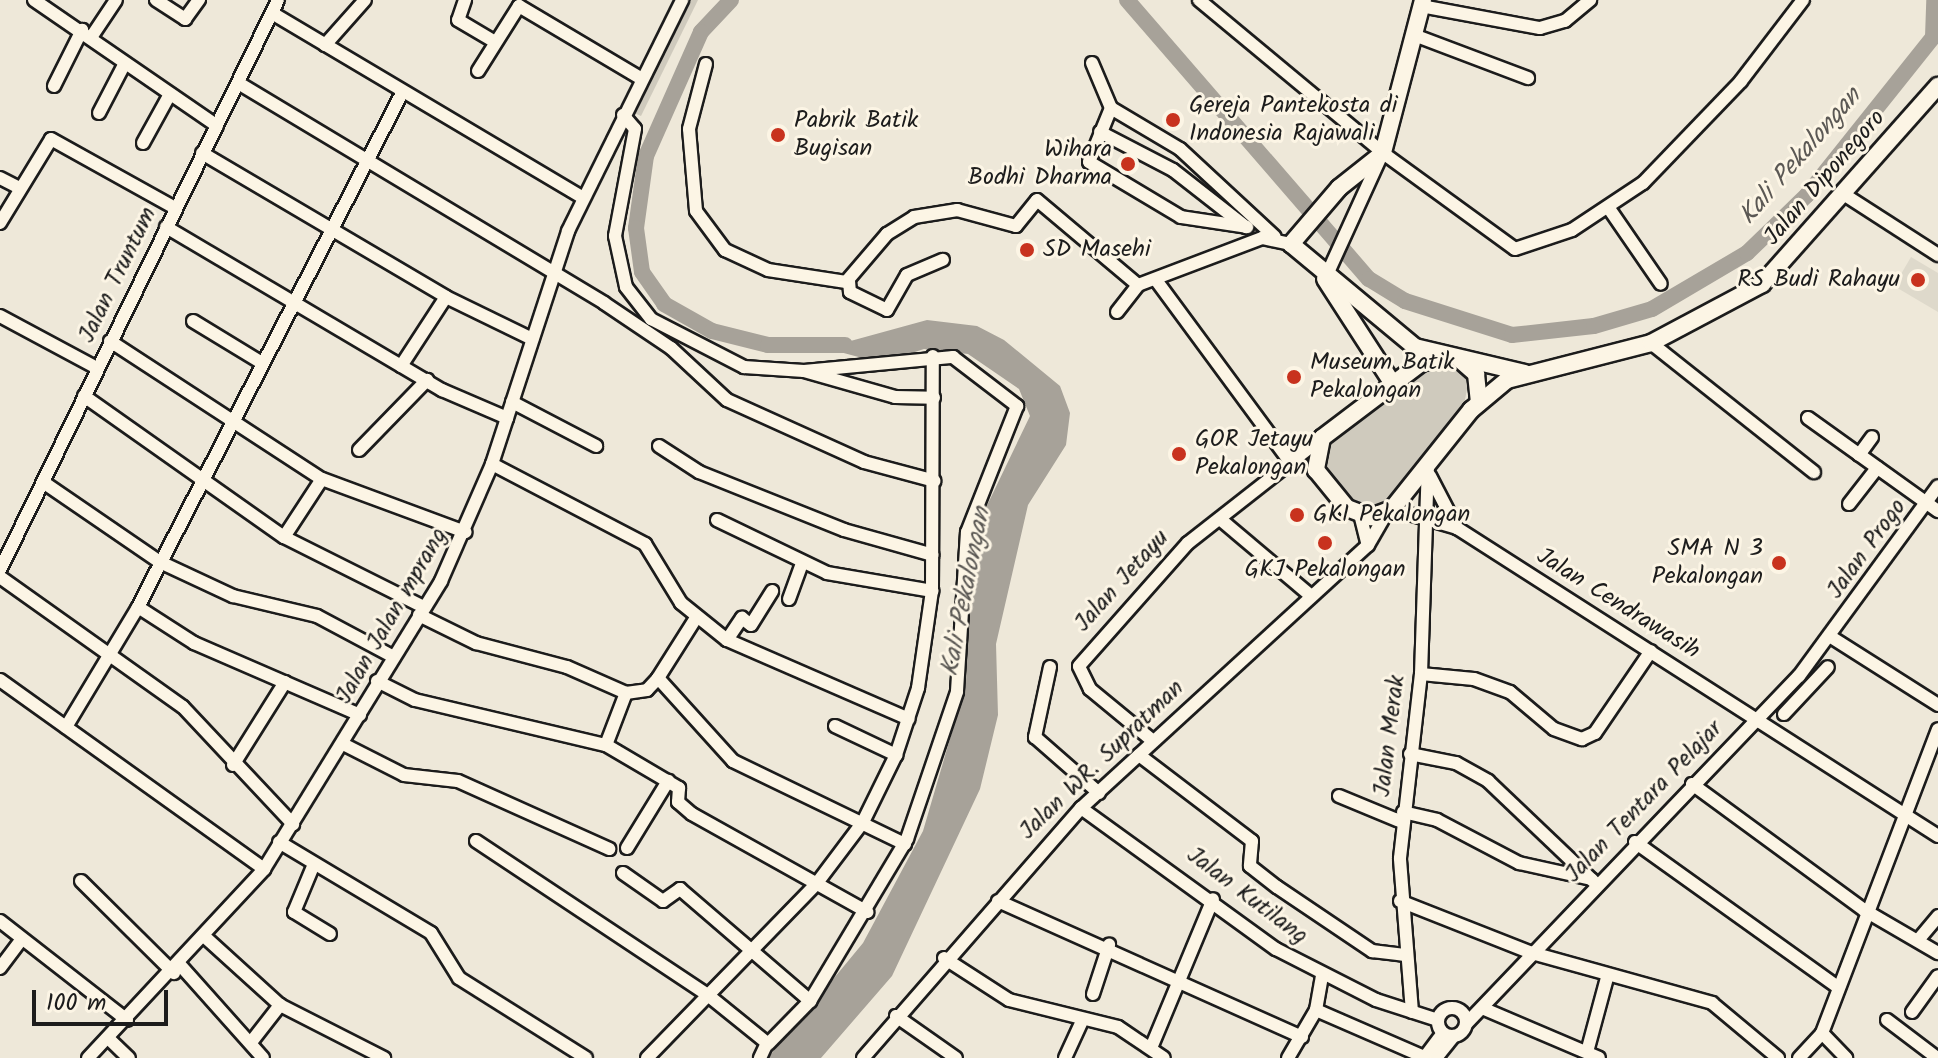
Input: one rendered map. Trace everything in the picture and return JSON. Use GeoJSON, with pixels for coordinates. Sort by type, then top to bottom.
{"type":"FeatureCollection","features":[{"type":"Feature","properties":{"kind":"main road"},"geometry":{"type":"LineString","coordinates":[[1422,3],[1383,153],[1282,239],[1325,279],[1401,339],[1452,357],[1525,373]]}},
{"type":"Feature","properties":{"kind":"main road","name":"Jalan Diponegoro"},"geometry":{"type":"LineString","coordinates":[[1390,510],[1428,469],[1479,403],[1525,373],[1651,343],[1762,284],[1845,195],[1938,86]]}},
{"type":"Feature","properties":{"kind":"main road"},"geometry":{"type":"LineString","coordinates":[[1325,279],[1393,384]]}},
{"type":"Feature","properties":{"kind":"main road"},"geometry":{"type":"LineString","coordinates":[[1452,357],[1476,374],[1479,403]]}},
{"type":"Feature","properties":{"kind":"main road","name":"Jalan Jetayu"},"geometry":{"type":"LineString","coordinates":[[1322,438],[1393,384],[1452,357]]}},
{"type":"Feature","properties":{"kind":"main road"},"geometry":{"type":"LineString","coordinates":[[1322,438],[1316,470],[1360,514],[1390,510]]}},
{"type":"Feature","properties":{"kind":"street"},"geometry":{"type":"LineString","coordinates":[[34,0],[87,33],[217,126]]}},
{"type":"Feature","properties":{"kind":"street"},"geometry":{"type":"LineString","coordinates":[[156,0],[185,19],[199,0]]}},
{"type":"Feature","properties":{"kind":"street","name":"Jalan Truntum"},"geometry":{"type":"LineString","coordinates":[[0,570],[202,153],[240,84],[278,0]]}},
{"type":"Feature","properties":{"kind":"street"},"geometry":{"type":"LineString","coordinates":[[325,45],[365,0]]}},
{"type":"Feature","properties":{"kind":"street"},"geometry":{"type":"LineString","coordinates":[[465,0],[458,20],[495,42]]}},
{"type":"Feature","properties":{"kind":"street","name":"Jalan Jalan mprang"},"geometry":{"type":"LineString","coordinates":[[88,1058],[177,970],[264,869],[343,744],[377,681],[421,611],[465,532],[492,464],[552,274],[582,197],[682,0]]}},
{"type":"Feature","properties":{"kind":"street"},"geometry":{"type":"LineString","coordinates":[[1199,0],[1383,153],[1509,248],[1550,240],[1608,207],[1674,154],[1803,0]]}},
{"type":"Feature","properties":{"kind":"street"},"geometry":{"type":"LineString","coordinates":[[1422,3],[1540,28],[1565,21],[1590,0]]}},
{"type":"Feature","properties":{"kind":"street"},"geometry":{"type":"LineString","coordinates":[[54,86],[87,33],[114,1]]}},
{"type":"Feature","properties":{"kind":"street"},"geometry":{"type":"LineString","coordinates":[[478,71],[519,6],[642,79]]}},
{"type":"Feature","properties":{"kind":"street"},"geometry":{"type":"LineString","coordinates":[[272,13],[402,93],[582,197]]}},
{"type":"Feature","properties":{"kind":"street"},"geometry":{"type":"LineString","coordinates":[[1414,35],[1528,78]]}},
{"type":"Feature","properties":{"kind":"street"},"geometry":{"type":"LineString","coordinates":[[99,113],[125,63]]}},
{"type":"Feature","properties":{"kind":"street"},"geometry":{"type":"LineString","coordinates":[[1092,63],[1111,108],[1180,149],[1282,239]]}},
{"type":"Feature","properties":{"kind":"street"},"geometry":{"type":"LineString","coordinates":[[706,64],[692,105],[689,156],[702,224],[725,250],[756,267],[849,281]]}},
{"type":"Feature","properties":{"kind":"street"},"geometry":{"type":"LineString","coordinates":[[240,84],[671,348],[727,400],[864,462],[935,481]]}},
{"type":"Feature","properties":{"kind":"street"},"geometry":{"type":"LineString","coordinates":[[66,727],[138,607],[402,93]]}},
{"type":"Feature","properties":{"kind":"street"},"geometry":{"type":"LineString","coordinates":[[143,143],[170,94]]}},
{"type":"Feature","properties":{"kind":"street"},"geometry":{"type":"LineString","coordinates":[[1111,108],[1089,162],[1181,217],[1247,227],[1282,239]]}},
{"type":"Feature","properties":{"kind":"street"},"geometry":{"type":"LineString","coordinates":[[623,115],[635,129],[615,236],[637,308],[728,362],[804,371],[895,397],[934,398]]}},
{"type":"Feature","properties":{"kind":"street"},"geometry":{"type":"LineString","coordinates":[[1100,132],[1173,170],[1247,227]]}},
{"type":"Feature","properties":{"kind":"street"},"geometry":{"type":"LineString","coordinates":[[0,223],[43,144],[67,149],[174,210]]}},
{"type":"Feature","properties":{"kind":"street"},"geometry":{"type":"LineString","coordinates":[[202,153],[446,297],[532,339]]}},
{"type":"Feature","properties":{"kind":"street"},"geometry":{"type":"LineString","coordinates":[[1325,279],[1383,153]]}},
{"type":"Feature","properties":{"kind":"street"},"geometry":{"type":"LineString","coordinates":[[0,178],[20,188]]}},
{"type":"Feature","properties":{"kind":"street"},"geometry":{"type":"LineString","coordinates":[[1845,195],[1938,255]]}},
{"type":"Feature","properties":{"kind":"street"},"geometry":{"type":"LineString","coordinates":[[943,260],[907,275],[887,310],[850,292],[849,281],[887,234],[914,217],[957,210],[1016,226],[1037,200],[1138,285]]}},
{"type":"Feature","properties":{"kind":"street"},"geometry":{"type":"LineString","coordinates":[[1608,207],[1661,284]]}},
{"type":"Feature","properties":{"kind":"street"},"geometry":{"type":"LineString","coordinates":[[166,227],[401,366],[507,418]]}},
{"type":"Feature","properties":{"kind":"street"},"geometry":{"type":"LineString","coordinates":[[1117,312],[1138,285],[1282,239]]}},
{"type":"Feature","properties":{"kind":"street"},"geometry":{"type":"LineString","coordinates":[[1156,280],[1291,463]]}},
{"type":"Feature","properties":{"kind":"street"},"geometry":{"type":"LineString","coordinates":[[401,366],[446,297]]}},
{"type":"Feature","properties":{"kind":"street"},"geometry":{"type":"LineString","coordinates":[[0,316],[97,368]]}},
{"type":"Feature","properties":{"kind":"street"},"geometry":{"type":"LineString","coordinates":[[193,321],[262,363]]}},
{"type":"Feature","properties":{"kind":"street"},"geometry":{"type":"LineString","coordinates":[[110,341],[322,479],[465,532]]}},
{"type":"Feature","properties":{"kind":"street"},"geometry":{"type":"LineString","coordinates":[[1651,343],[1814,472]]}},
{"type":"Feature","properties":{"kind":"street"},"geometry":{"type":"LineString","coordinates":[[760,1058],[768,1044],[810,1001],[867,912],[905,844],[957,692],[967,532],[1018,411],[1009,395],[960,359],[933,356],[804,371]]}},
{"type":"Feature","properties":{"kind":"street"},"geometry":{"type":"LineString","coordinates":[[650,1057],[817,883],[863,822],[896,755],[909,719],[932,591],[935,481],[933,356]]}},
{"type":"Feature","properties":{"kind":"street"},"geometry":{"type":"LineString","coordinates":[[359,450],[427,380]]}},
{"type":"Feature","properties":{"kind":"street"},"geometry":{"type":"LineString","coordinates":[[84,396],[284,537],[476,643],[567,667],[626,693],[647,690],[696,618]]}},
{"type":"Feature","properties":{"kind":"street"},"geometry":{"type":"LineString","coordinates":[[512,402],[596,446]]}},
{"type":"Feature","properties":{"kind":"street"},"geometry":{"type":"LineString","coordinates":[[1808,418],[1932,507]]}},
{"type":"Feature","properties":{"kind":"street"},"geometry":{"type":"LineString","coordinates":[[1859,455],[1872,437]]}},
{"type":"Feature","properties":{"kind":"street","name":"Jalan Jetayu"},"geometry":{"type":"LineString","coordinates":[[1153,741],[1090,689],[1079,666],[1161,568],[1322,438]]}},
{"type":"Feature","properties":{"kind":"street"},"geometry":{"type":"LineString","coordinates":[[659,446],[699,472],[844,530],[933,555]]}},
{"type":"Feature","properties":{"kind":"street"},"geometry":{"type":"LineString","coordinates":[[492,464],[645,544],[696,618],[727,640],[909,719]]}},
{"type":"Feature","properties":{"kind":"street"},"geometry":{"type":"LineString","coordinates":[[1849,504],[1877,468]]}},
{"type":"Feature","properties":{"kind":"street","name":"Jalan Merak"},"geometry":{"type":"LineString","coordinates":[[1415,1011],[1400,901],[1402,817],[1421,674],[1429,523],[1428,469]]}},
{"type":"Feature","properties":{"kind":"street","name":"Jalan Cendrawasih"},"geometry":{"type":"LineString","coordinates":[[1428,469],[1457,528]]}},
{"type":"Feature","properties":{"kind":"street"},"geometry":{"type":"LineString","coordinates":[[284,537],[322,479]]}},
{"type":"Feature","properties":{"kind":"street"},"geometry":{"type":"LineString","coordinates":[[43,482],[160,562],[233,596],[317,616],[392,656]]}},
{"type":"Feature","properties":{"kind":"street","name":"Jalan Progo"},"geometry":{"type":"LineString","coordinates":[[1831,637],[1932,507],[1938,486]]}},
{"type":"Feature","properties":{"kind":"street","name":"Jalan Cendrawasih"},"geometry":{"type":"LineString","coordinates":[[1390,510],[1429,523],[1457,528],[1938,836]]}},
{"type":"Feature","properties":{"kind":"street","name":"Jalan WR. Supratman"},"geometry":{"type":"LineString","coordinates":[[863,1058],[944,958],[1081,808],[1368,545],[1390,510]]}},
{"type":"Feature","properties":{"kind":"street"},"geometry":{"type":"LineString","coordinates":[[1360,514],[1368,545]]}},
{"type":"Feature","properties":{"kind":"street"},"geometry":{"type":"LineString","coordinates":[[1220,519],[1311,596]]}},
{"type":"Feature","properties":{"kind":"street"},"geometry":{"type":"LineString","coordinates":[[717,520],[802,564],[860,584],[932,591]]}},
{"type":"Feature","properties":{"kind":"street"},"geometry":{"type":"LineString","coordinates":[[789,599],[802,564]]}},
{"type":"Feature","properties":{"kind":"street"},"geometry":{"type":"LineString","coordinates":[[0,577],[183,707],[233,765],[293,824]]}},
{"type":"Feature","properties":{"kind":"street"},"geometry":{"type":"LineString","coordinates":[[727,640],[742,618],[751,625],[772,591]]}},
{"type":"Feature","properties":{"kind":"street"},"geometry":{"type":"LineString","coordinates":[[138,607],[194,643],[360,715]]}},
{"type":"Feature","properties":{"kind":"street"},"geometry":{"type":"LineString","coordinates":[[1831,637],[1938,705]]}},
{"type":"Feature","properties":{"kind":"street","name":"Jalan Tentara Pelajar"},"geometry":{"type":"LineString","coordinates":[[1429,1056],[1447,1022],[1466,1024],[1593,881],[1799,676],[1831,637]]}},
{"type":"Feature","properties":{"kind":"street"},"geometry":{"type":"LineString","coordinates":[[1421,674],[1474,679],[1510,692],[1554,729],[1582,739],[1595,733],[1651,651]]}},
{"type":"Feature","properties":{"kind":"street"},"geometry":{"type":"LineString","coordinates":[[1050,667],[1037,741],[1099,793]]}},
{"type":"Feature","properties":{"kind":"street"},"geometry":{"type":"LineString","coordinates":[[1784,714],[1828,667]]}},
{"type":"Feature","properties":{"kind":"street"},"geometry":{"type":"LineString","coordinates":[[1799,676],[1810,687]]}},
{"type":"Feature","properties":{"kind":"street"},"geometry":{"type":"LineString","coordinates":[[658,678],[733,761],[905,844]]}},
{"type":"Feature","properties":{"kind":"street"},"geometry":{"type":"LineString","coordinates":[[0,680],[264,869]]}},
{"type":"Feature","properties":{"kind":"street"},"geometry":{"type":"LineString","coordinates":[[377,681],[415,700],[606,745],[668,781],[692,814],[867,912]]}},
{"type":"Feature","properties":{"kind":"street"},"geometry":{"type":"LineString","coordinates":[[233,765],[285,682]]}},
{"type":"Feature","properties":{"kind":"street"},"geometry":{"type":"LineString","coordinates":[[606,745],[626,693]]}},
{"type":"Feature","properties":{"kind":"street"},"geometry":{"type":"LineString","coordinates":[[835,726],[896,755]]}},
{"type":"Feature","properties":{"kind":"street"},"geometry":{"type":"LineString","coordinates":[[1799,1058],[1822,1033],[1835,985],[1938,729]]}},
{"type":"Feature","properties":{"kind":"street"},"geometry":{"type":"LineString","coordinates":[[343,744],[404,775],[458,781],[609,849]]}},
{"type":"Feature","properties":{"kind":"street"},"geometry":{"type":"LineString","coordinates":[[1410,754],[1456,763],[1488,781],[1593,881]]}},
{"type":"Feature","properties":{"kind":"street"},"geometry":{"type":"LineString","coordinates":[[1139,755],[1252,841],[1250,866],[1277,887],[1372,951],[1405,955]]}},
{"type":"Feature","properties":{"kind":"street"},"geometry":{"type":"LineString","coordinates":[[627,848],[668,781]]}},
{"type":"Feature","properties":{"kind":"street"},"geometry":{"type":"LineString","coordinates":[[1692,784],[1864,910],[1919,939],[1938,953]]}},
{"type":"Feature","properties":{"kind":"street"},"geometry":{"type":"LineString","coordinates":[[1339,796],[1402,817],[1437,820],[1519,863],[1593,881]]}},
{"type":"Feature","properties":{"kind":"street","name":"Jalan Kutilang"},"geometry":{"type":"LineString","coordinates":[[1081,808],[1322,976],[1447,1022]]}},
{"type":"Feature","properties":{"kind":"street"},"geometry":{"type":"LineString","coordinates":[[476,841],[709,996],[768,1044]]}},
{"type":"Feature","properties":{"kind":"street"},"geometry":{"type":"LineString","coordinates":[[279,842],[431,933],[459,978],[586,1058]]}},
{"type":"Feature","properties":{"kind":"street"},"geometry":{"type":"LineString","coordinates":[[1635,842],[1835,985]]}},
{"type":"Feature","properties":{"kind":"street"},"geometry":{"type":"LineString","coordinates":[[314,864],[294,912],[330,934]]}},
{"type":"Feature","properties":{"kind":"street"},"geometry":{"type":"LineString","coordinates":[[623,873],[663,901],[680,889],[810,1001]]}},
{"type":"Feature","properties":{"kind":"street"},"geometry":{"type":"LineString","coordinates":[[81,881],[252,1041],[263,1058]]}},
{"type":"Feature","properties":{"kind":"street"},"geometry":{"type":"LineString","coordinates":[[1151,1048],[1213,899]]}},
{"type":"Feature","properties":{"kind":"street"},"geometry":{"type":"LineString","coordinates":[[998,901],[1109,945],[1272,1030],[1302,1037]]}},
{"type":"Feature","properties":{"kind":"street"},"geometry":{"type":"LineString","coordinates":[[1400,901],[1532,953],[1607,978],[1712,1003],[1778,1058]]}},
{"type":"Feature","properties":{"kind":"street"},"geometry":{"type":"LineString","coordinates":[[1919,939],[1938,916]]}},
{"type":"Feature","properties":{"kind":"street"},"geometry":{"type":"LineString","coordinates":[[0,921],[127,1020]]}},
{"type":"Feature","properties":{"kind":"street"},"geometry":{"type":"LineString","coordinates":[[205,937],[280,1005],[384,1058]]}},
{"type":"Feature","properties":{"kind":"street"},"geometry":{"type":"LineString","coordinates":[[0,968],[22,939]]}},
{"type":"Feature","properties":{"kind":"street"},"geometry":{"type":"LineString","coordinates":[[1093,994],[1109,945]]}},
{"type":"Feature","properties":{"kind":"street"},"geometry":{"type":"LineString","coordinates":[[944,958],[997,994],[1082,1021],[1118,1027],[1164,1058]]}},
{"type":"Feature","properties":{"kind":"street"},"geometry":{"type":"LineString","coordinates":[[1288,1058],[1316,1010],[1322,976]]}},
{"type":"Feature","properties":{"kind":"street"},"geometry":{"type":"LineString","coordinates":[[1912,1012],[1938,976]]}},
{"type":"Feature","properties":{"kind":"street"},"geometry":{"type":"LineString","coordinates":[[1447,1022],[1486,1003],[1593,1055],[1607,978]]}},
{"type":"Feature","properties":{"kind":"street"},"geometry":{"type":"LineString","coordinates":[[252,1041],[280,1005]]}},
{"type":"Feature","properties":{"kind":"street"},"geometry":{"type":"LineString","coordinates":[[1316,1010],[1429,1056]]}},
{"type":"Feature","properties":{"kind":"street"},"geometry":{"type":"LineString","coordinates":[[896,1016],[956,1058]]}},
{"type":"Feature","properties":{"kind":"street"},"geometry":{"type":"LineString","coordinates":[[1887,1020],[1928,1056]]}},
{"type":"Feature","properties":{"kind":"street"},"geometry":{"type":"LineString","coordinates":[[1065,1058],[1082,1021]]}},
{"type":"Feature","properties":{"kind":"street"},"geometry":{"type":"LineString","coordinates":[[1447,1022],[1466,1024]]}},
{"type":"Feature","properties":{"kind":"street"},"geometry":{"type":"LineString","coordinates":[[1822,1033],[1846,1058]]}},
{"type":"Feature","properties":{"kind":"street"},"geometry":{"type":"LineString","coordinates":[[108,1038],[129,1058]]}},
{"type":"Feature","properties":{"kind":"shaded area"},"geometry":{"type":"Polygon","coordinates":[[[689,0],[698,0],[641,116],[629,111],[689,0]]]}},
{"type":"Feature","properties":{"kind":"shaded area","name":"RS Budi Rahayu"},"geometry":{"type":"Polygon","coordinates":[[[1911,257],[1938,273],[1938,312],[1894,286],[1911,257]]]}},
{"type":"Feature","properties":{"kind":"shaded area"},"geometry":{"type":"Polygon","coordinates":[[[927,320],[977,326],[1004,340],[1060,386],[1070,413],[1066,445],[1028,505],[996,644],[998,715],[980,789],[892,976],[821,1058],[768,1058],[863,943],[923,831],[966,684],[968,568],[980,520],[1030,416],[1019,389],[968,354],[924,349],[881,363],[825,348],[927,320]]]}},
{"type":"Feature","properties":{"kind":"shaded area"},"geometry":{"type":"Polygon","coordinates":[[[1442,363],[1469,378],[1464,405],[1387,501],[1374,509],[1350,503],[1322,466],[1322,452],[1423,367],[1442,363]]]}},
{"type":"Feature","properties":{"kind":"waterway","name":"Kali Pekalongan"},"geometry":{"type":"LineString","coordinates":[[731,0],[701,32],[646,156],[636,228],[642,272],[664,304],[712,331],[768,345],[845,345]]}},
{"type":"Feature","properties":{"kind":"waterway","name":"Kali Pekalongan"},"geometry":{"type":"LineString","coordinates":[[1127,0],[1369,279],[1405,301],[1512,335],[1594,326],[1652,309],[1747,253],[1807,195],[1933,37],[1934,0]]}},
{"type":"Feature","properties":{"kind":"place","name":"Gereja Pantekosta di Indonesia Rajawali"},"geometry":{"type":"Point","coordinates":[1173,120]}},
{"type":"Feature","properties":{"kind":"place","name":"Pabrik Batik Bugisan"},"geometry":{"type":"Point","coordinates":[778,135]}},
{"type":"Feature","properties":{"kind":"place","name":"Wihara Bodhi Dharma"},"geometry":{"type":"Point","coordinates":[1128,164]}},
{"type":"Feature","properties":{"kind":"place","name":"SD Masehi"},"geometry":{"type":"Point","coordinates":[1027,250]}},
{"type":"Feature","properties":{"kind":"place","name":"RS Budi Rahayu"},"geometry":{"type":"Point","coordinates":[1918,280]}},
{"type":"Feature","properties":{"kind":"place","name":"Museum Batik Pekalongan"},"geometry":{"type":"Point","coordinates":[1294,377]}},
{"type":"Feature","properties":{"kind":"place","name":"GOR Jetayu Pekalongan"},"geometry":{"type":"Point","coordinates":[1179,454]}},
{"type":"Feature","properties":{"kind":"place","name":"GKI Pekalongan"},"geometry":{"type":"Point","coordinates":[1297,515]}},
{"type":"Feature","properties":{"kind":"place","name":"GKJ Pekalongan"},"geometry":{"type":"Point","coordinates":[1325,543]}},
{"type":"Feature","properties":{"kind":"place","name":"SMA N 3 Pekalongan"},"geometry":{"type":"Point","coordinates":[1779,563]}}]}
